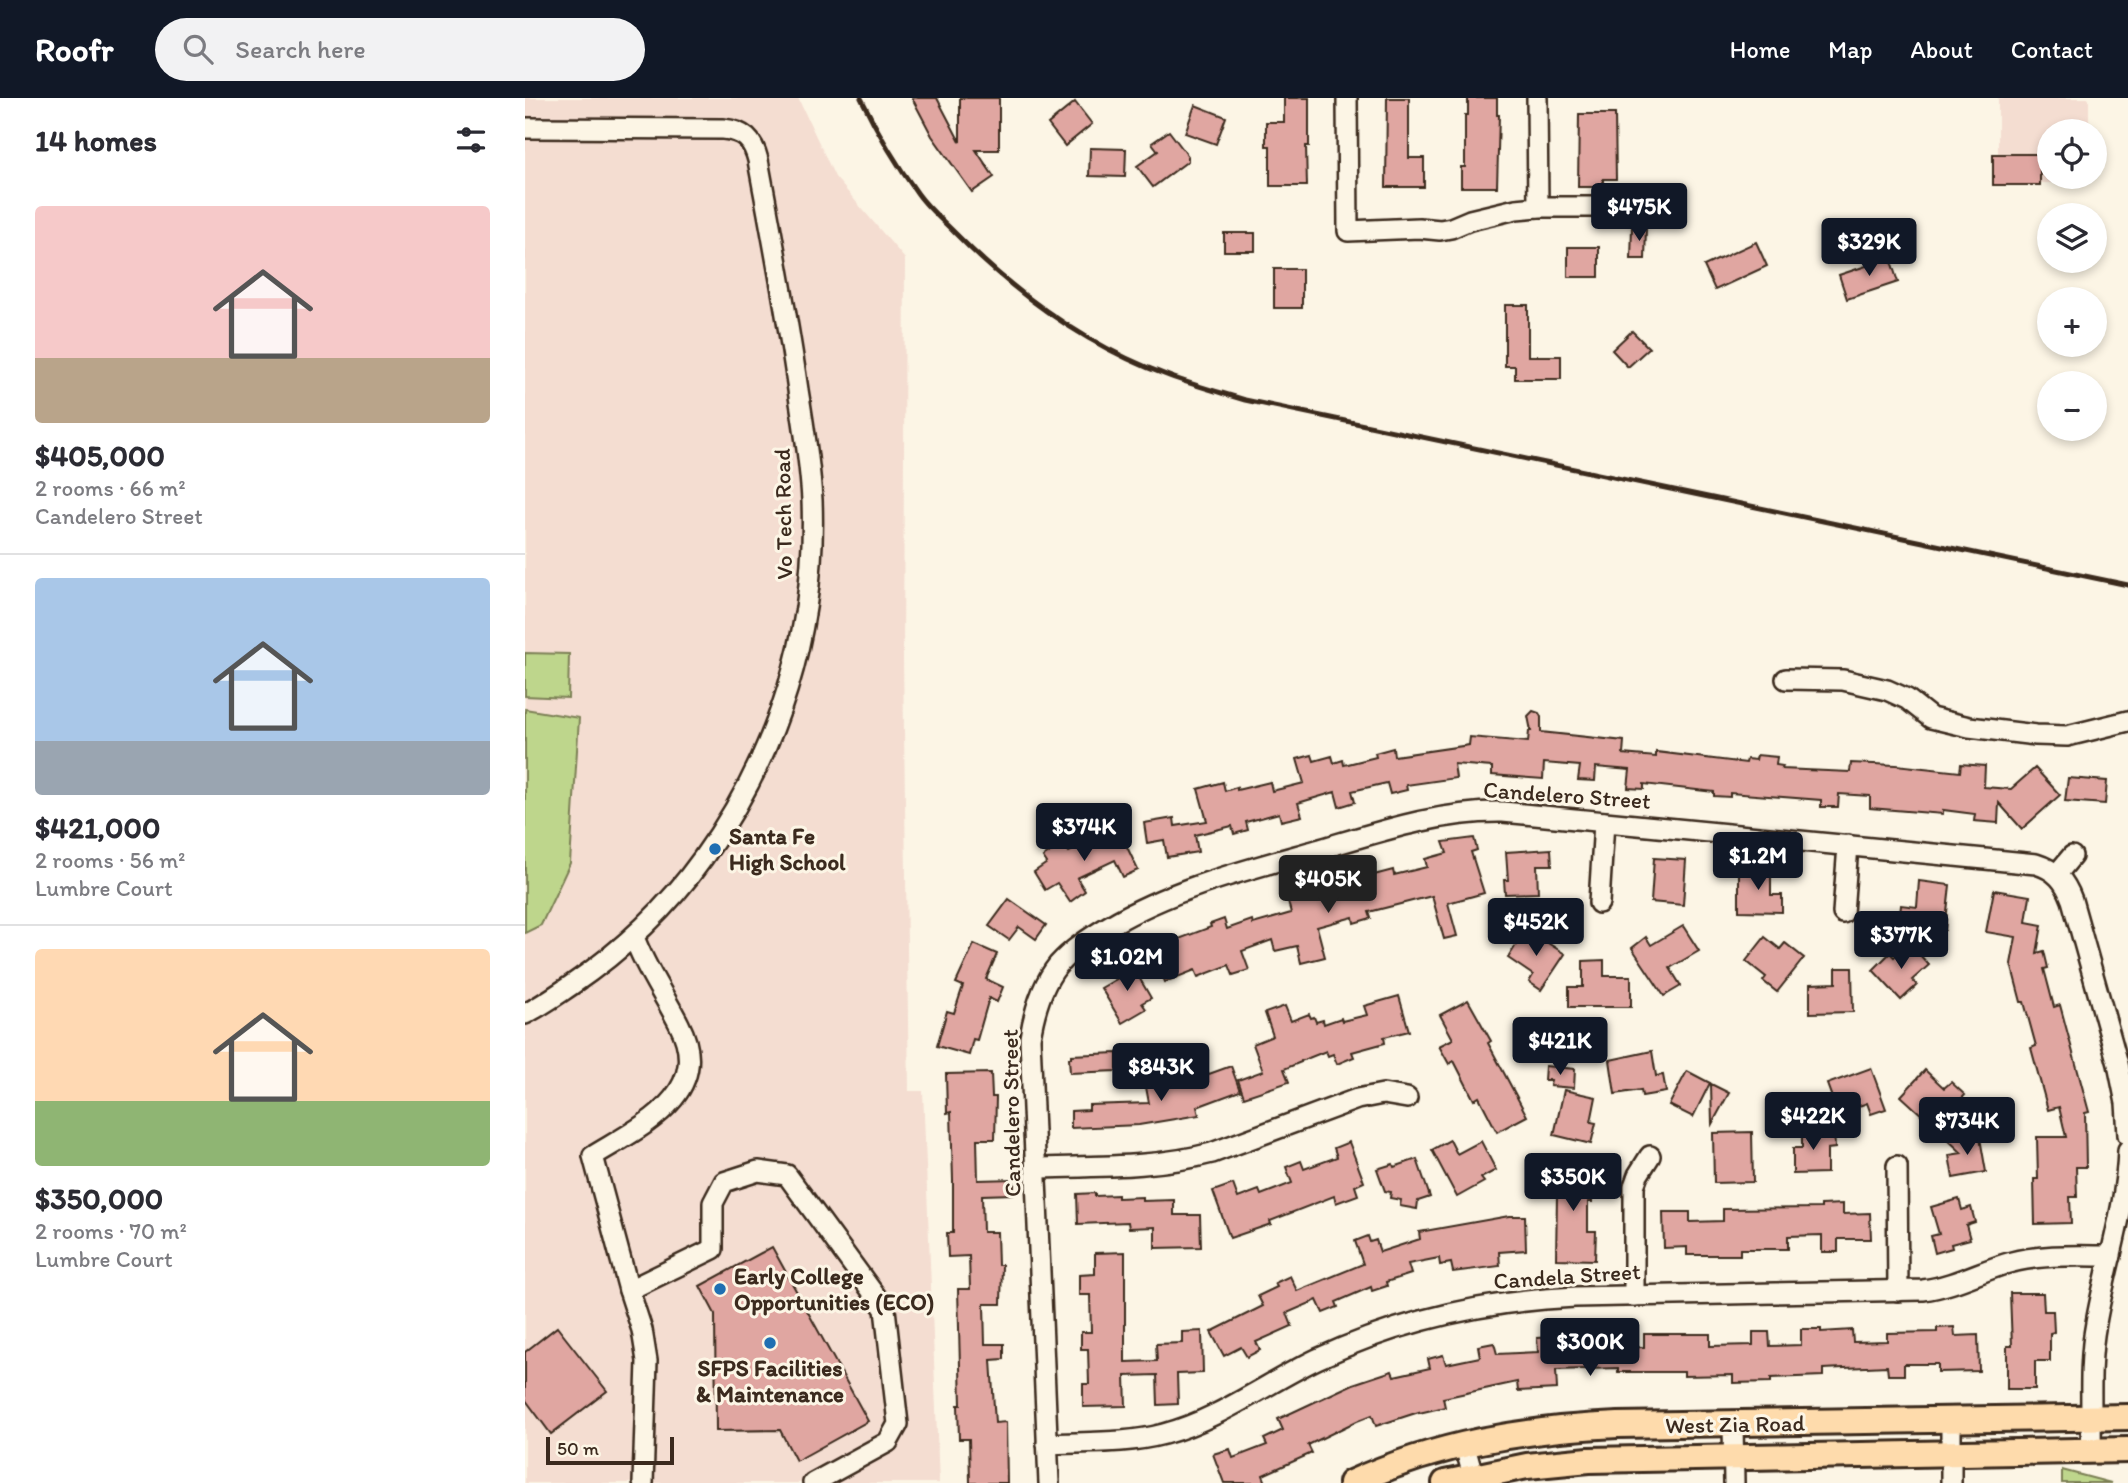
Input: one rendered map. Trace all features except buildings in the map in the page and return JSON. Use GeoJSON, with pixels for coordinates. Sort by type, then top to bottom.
{"type":"FeatureCollection","features":[{"type":"Feature","properties":{"kind":"main road","name":"West Zia Road"},"geometry":{"type":"LineString","coordinates":[[1350,1483],[1404,1461],[1464,1443],[1525,1432],[1587,1426],[2128,1417]]}},
{"type":"Feature","properties":{"kind":"main road","name":"West Zia Road"},"geometry":{"type":"LineString","coordinates":[[1445,1483],[1558,1462],[2128,1450]]}},
{"type":"Feature","properties":{"kind":"street"},"geometry":{"type":"LineString","coordinates":[[1347,98],[1348,231],[1419,228],[1440,230],[1516,209],[1538,206],[1611,207],[1640,199]]}},
{"type":"Feature","properties":{"kind":"street"},"geometry":{"type":"LineString","coordinates":[[1537,98],[1538,206]]}},
{"type":"Feature","properties":{"kind":"street","name":"Vo Tech Road"},"geometry":{"type":"LineString","coordinates":[[525,128],[723,129],[747,136],[753,143],[792,352],[808,453],[812,500],[809,589],[793,671],[778,719],[745,794],[719,836],[637,946],[599,966],[525,1014]]}},
{"type":"Feature","properties":{"kind":"street"},"geometry":{"type":"LineString","coordinates":[[1786,679],[1843,680],[1887,690],[1907,699],[1931,718],[1969,727],[2067,736],[2128,721]]}},
{"type":"Feature","properties":{"kind":"street","name":"Candelero Street"},"geometry":{"type":"LineString","coordinates":[[1049,1483],[1030,1038],[1033,1018],[1047,980],[1075,949],[1108,927],[1166,897],[1215,879],[1434,817],[1491,812],[2025,862],[2047,868],[2057,874]]}},
{"type":"Feature","properties":{"kind":"street"},"geometry":{"type":"LineString","coordinates":[[1599,903],[1604,822]]}},
{"type":"Feature","properties":{"kind":"street"},"geometry":{"type":"LineString","coordinates":[[1843,913],[1848,845]]}},
{"type":"Feature","properties":{"kind":"street"},"geometry":{"type":"LineString","coordinates":[[2072,856],[2057,874],[2072,900],[2118,1064],[2126,1103],[2128,1135]]}},
{"type":"Feature","properties":{"kind":"street"},"geometry":{"type":"LineString","coordinates":[[637,946],[680,1026],[687,1043],[688,1059],[686,1073],[672,1103],[655,1118],[593,1156],[642,1330],[647,1361],[643,1483]]}},
{"type":"Feature","properties":{"kind":"street"},"geometry":{"type":"LineString","coordinates":[[1035,1168],[1154,1163],[1195,1157],[1357,1099],[1383,1094],[1407,1098]]}},
{"type":"Feature","properties":{"kind":"street"},"geometry":{"type":"LineString","coordinates":[[2091,1451],[2091,1362],[2095,1325],[2124,1189],[2128,1150]]}},
{"type":"Feature","properties":{"kind":"street"},"geometry":{"type":"LineString","coordinates":[[1635,1296],[1634,1186],[1638,1174],[1650,1156]]}},
{"type":"Feature","properties":{"kind":"street"},"geometry":{"type":"LineString","coordinates":[[1896,1166],[1898,1291]]}},
{"type":"Feature","properties":{"kind":"street"},"geometry":{"type":"LineString","coordinates":[[629,1290],[713,1249],[713,1203],[724,1182],[758,1171],[787,1175],[885,1309],[898,1424],[888,1442],[813,1483]]}},
{"type":"Feature","properties":{"kind":"street","name":"Candela Street"},"geometry":{"type":"LineString","coordinates":[[1047,1444],[1129,1440],[1180,1429],[1216,1414],[1265,1385],[1327,1354],[1373,1335],[1430,1317],[1485,1306],[1535,1299],[1937,1288],[2000,1265],[2030,1258],[2111,1256]]}},
{"type":"Feature","properties":{"kind":"street"},"geometry":{"type":"LineString","coordinates":[[1951,1420],[1951,1483]]}},
{"type":"Feature","properties":{"kind":"street"},"geometry":{"type":"LineString","coordinates":[[1733,1424],[1734,1483]]}},
{"type":"Feature","properties":{"kind":"street"},"geometry":{"type":"LineString","coordinates":[[1464,1443],[1474,1479]]}},
{"type":"Feature","properties":{"kind":"shaded area","name":"Santa Fe High School"},"geometry":{"type":"Polygon","coordinates":[[[525,98],[798,98],[835,177],[905,259],[903,658],[909,1091],[923,1091],[939,1483],[525,1483],[525,98]]]}},
{"type":"Feature","properties":{"kind":"shaded area"},"geometry":{"type":"Polygon","coordinates":[[[1998,98],[2089,98],[2089,119],[2037,119],[2037,183],[1998,183],[1998,98]]]}},
{"type":"Feature","properties":{"kind":"green space"},"geometry":{"type":"Polygon","coordinates":[[[525,653],[569,654],[568,698],[525,696],[525,653]]]}},
{"type":"Feature","properties":{"kind":"green space"},"geometry":{"type":"Polygon","coordinates":[[[525,709],[579,718],[570,863],[541,925],[525,933],[525,709]]]}},
{"type":"Feature","properties":{"kind":"green space"},"geometry":{"type":"Polygon","coordinates":[[[2062,1470],[2111,1483],[2062,1483],[2062,1470]]]}},
{"type":"Feature","properties":{"kind":"railway"},"geometry":{"type":"LineString","coordinates":[[861,98],[887,147],[918,194],[1002,277],[1080,333],[1169,376],[1245,400],[2128,585]]}},
{"type":"Feature","properties":{"kind":"place","name":"Santa Fe High School"},"geometry":{"type":"Point","coordinates":[715,849]}},
{"type":"Feature","properties":{"kind":"place","name":"Early College Opportunities (ECO)"},"geometry":{"type":"Point","coordinates":[720,1289]}},
{"type":"Feature","properties":{"kind":"place","name":"SFPS Facilities & Maintenance"},"geometry":{"type":"Point","coordinates":[770,1343]}}]}
